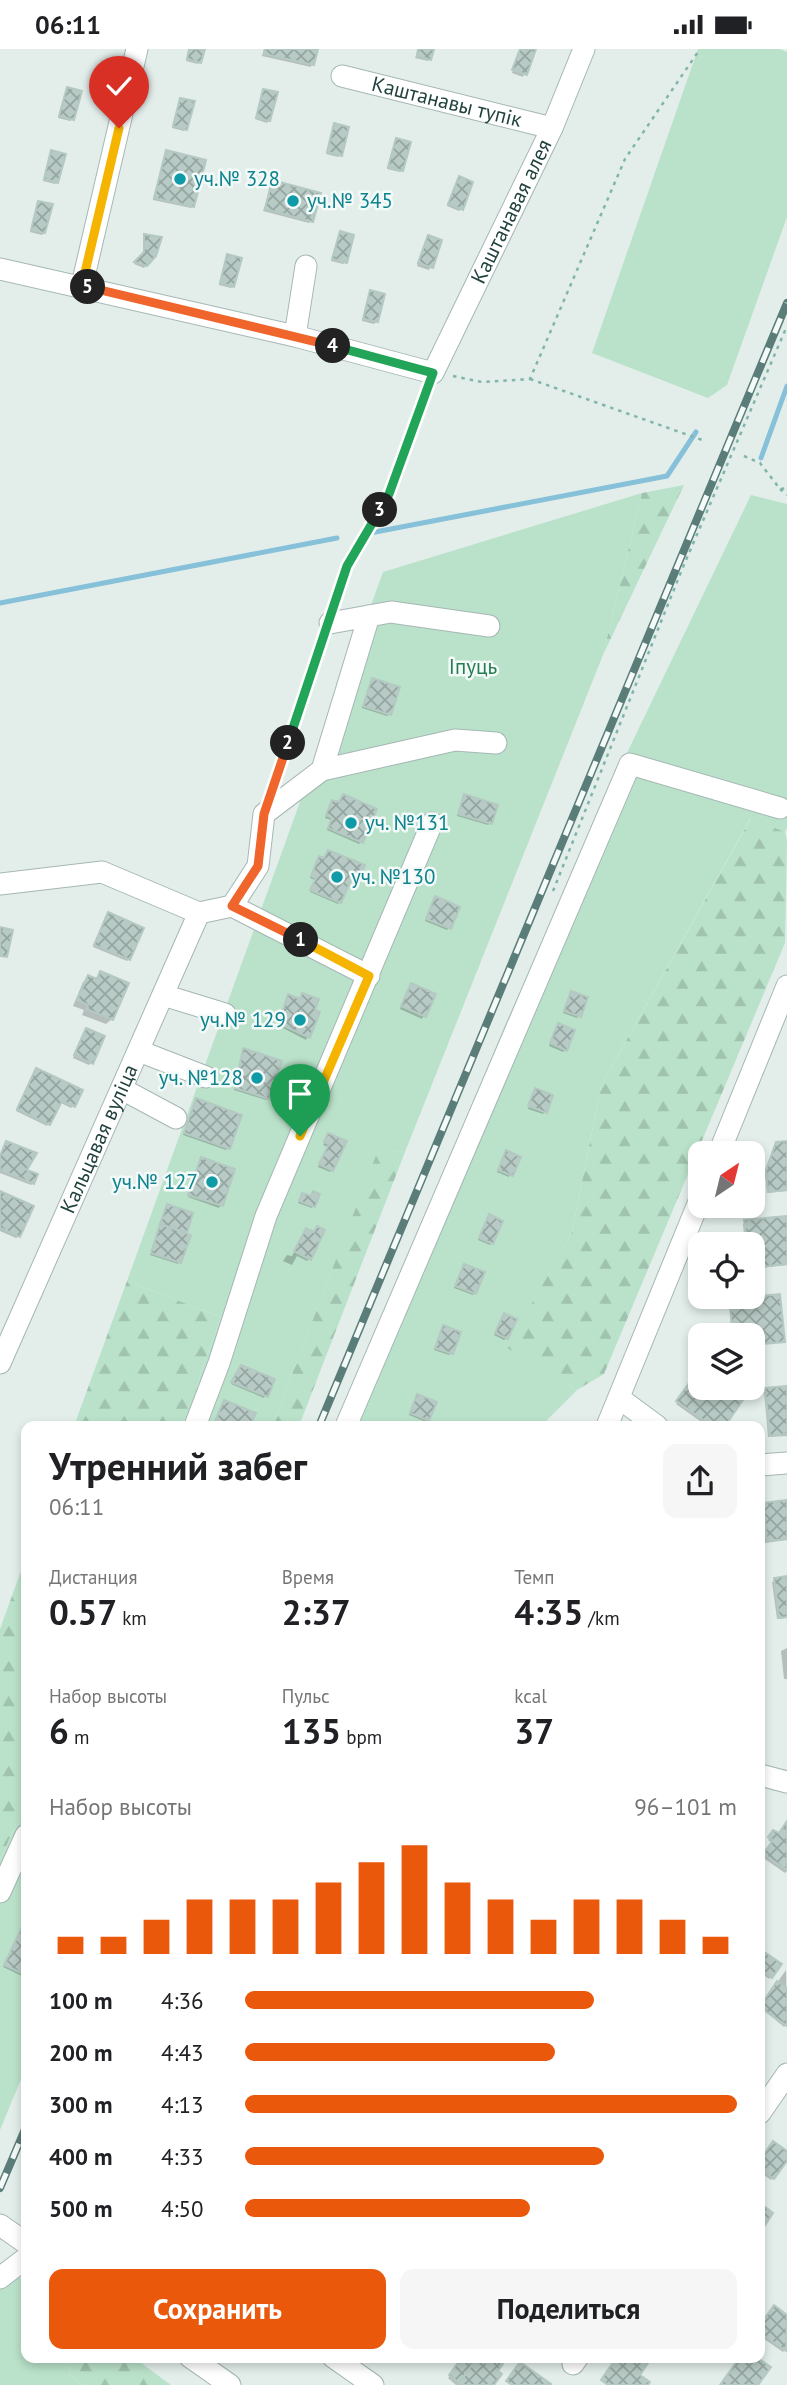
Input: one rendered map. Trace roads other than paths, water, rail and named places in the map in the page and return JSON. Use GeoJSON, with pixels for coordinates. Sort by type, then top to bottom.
{"type":"FeatureCollection","features":[{"type":"Feature","properties":{"kind":"street"},"geometry":{"type":"LineString","coordinates":[[82,285],[137,49]]}},
{"type":"Feature","properties":{"kind":"street","name":"Каштанавая алея"},"geometry":{"type":"LineString","coordinates":[[295,336],[433,373],[552,128],[584,49]]}},
{"type":"Feature","properties":{"kind":"street","name":"Каштанавы тупік"},"geometry":{"type":"LineString","coordinates":[[342,76],[552,128]]}},
{"type":"Feature","properties":{"kind":"street"},"geometry":{"type":"LineString","coordinates":[[0,269],[82,285],[295,336],[306,266]]}},
{"type":"Feature","properties":{"kind":"street"},"geometry":{"type":"LineString","coordinates":[[330,623],[391,612],[489,626]]}},
{"type":"Feature","properties":{"kind":"street"},"geometry":{"type":"LineString","coordinates":[[322,770],[369,616]]}},
{"type":"Feature","properties":{"kind":"street"},"geometry":{"type":"LineString","coordinates":[[232,906],[258,866],[264,814],[322,770],[455,740],[496,743]]}},
{"type":"Feature","properties":{"kind":"street"},"geometry":{"type":"LineString","coordinates":[[348,1421],[629,764],[784,805]]}},
{"type":"Feature","properties":{"kind":"street"},"geometry":{"type":"LineString","coordinates":[[197,1421],[266,1216],[432,823]]}},
{"type":"Feature","properties":{"kind":"street"},"geometry":{"type":"LineString","coordinates":[[0,884],[102,872],[199,913],[232,906],[369,976]]}},
{"type":"Feature","properties":{"kind":"street","name":"Кальцавая вуліца"},"geometry":{"type":"LineString","coordinates":[[0,1363],[199,913]]}},
{"type":"Feature","properties":{"kind":"street"},"geometry":{"type":"LineString","coordinates":[[724,1141],[787,986]]}},
{"type":"Feature","properties":{"kind":"street"},"geometry":{"type":"LineString","coordinates":[[163,995],[225,1014]]}},
{"type":"Feature","properties":{"kind":"street"},"geometry":{"type":"LineString","coordinates":[[139,1051],[205,1077]]}},
{"type":"Feature","properties":{"kind":"street"},"geometry":{"type":"LineString","coordinates":[[122,1089],[176,1118]]}},
{"type":"Feature","properties":{"kind":"street"},"geometry":{"type":"LineString","coordinates":[[609,1421],[692,1218]]}},
{"type":"Feature","properties":{"kind":"street"},"geometry":{"type":"LineString","coordinates":[[619,1398],[650,1421]]}},
{"type":"Feature","properties":{"kind":"street"},"geometry":{"type":"LineString","coordinates":[[765,1465],[787,1463]]}},
{"type":"Feature","properties":{"kind":"street"},"geometry":{"type":"LineString","coordinates":[[765,1776],[787,1782]]}},
{"type":"Feature","properties":{"kind":"street"},"geometry":{"type":"LineString","coordinates":[[0,1892],[21,1846]]}},
{"type":"Feature","properties":{"kind":"street"},"geometry":{"type":"LineString","coordinates":[[765,2106],[787,2074]]}},
{"type":"Feature","properties":{"kind":"street"},"geometry":{"type":"LineString","coordinates":[[0,2225],[21,2240]]}},
{"type":"Feature","properties":{"kind":"street"},"geometry":{"type":"LineString","coordinates":[[0,2278],[21,2262]]}},
{"type":"Feature","properties":{"kind":"street"},"geometry":{"type":"LineString","coordinates":[[200,2363],[230,2385]]}},
{"type":"Feature","properties":{"kind":"street"},"geometry":{"type":"LineString","coordinates":[[342,2363],[373,2385]]}},
{"type":"Feature","properties":{"kind":"waterway"},"geometry":{"type":"LineString","coordinates":[[761,458],[787,386]]}},
{"type":"Feature","properties":{"kind":"waterway"},"geometry":{"type":"LineString","coordinates":[[370,533],[667,476],[696,432]]}},
{"type":"Feature","properties":{"kind":"waterway"},"geometry":{"type":"LineString","coordinates":[[0,603],[337,538]]}},
{"type":"Feature","properties":{"kind":"railway"},"geometry":{"type":"LineString","coordinates":[[321,1421],[787,303]]}},
{"type":"Feature","properties":{"kind":"railway"},"geometry":{"type":"LineString","coordinates":[[0,2188],[21,2139]]}},
{"type":"Feature","properties":{"kind":"place","name":"уч.№ 328"},"geometry":{"type":"Point","coordinates":[180,179]}},
{"type":"Feature","properties":{"kind":"place","name":"уч.№ 345"},"geometry":{"type":"Point","coordinates":[293,201]}},
{"type":"Feature","properties":{"kind":"place","name":"уч. №131"},"geometry":{"type":"Point","coordinates":[351,823]}},
{"type":"Feature","properties":{"kind":"place","name":"уч. №130"},"geometry":{"type":"Point","coordinates":[337,877]}},
{"type":"Feature","properties":{"kind":"place","name":"уч.№ 129"},"geometry":{"type":"Point","coordinates":[300,1020]}},
{"type":"Feature","properties":{"kind":"place","name":"уч. №128"},"geometry":{"type":"Point","coordinates":[257,1078]}},
{"type":"Feature","properties":{"kind":"place","name":"уч.№ 127"},"geometry":{"type":"Point","coordinates":[212,1182]}},
{"type":"Feature","properties":{"kind":"park label","name":"Іпуць"},"geometry":{"type":"Point","coordinates":[473,667]}}]}
